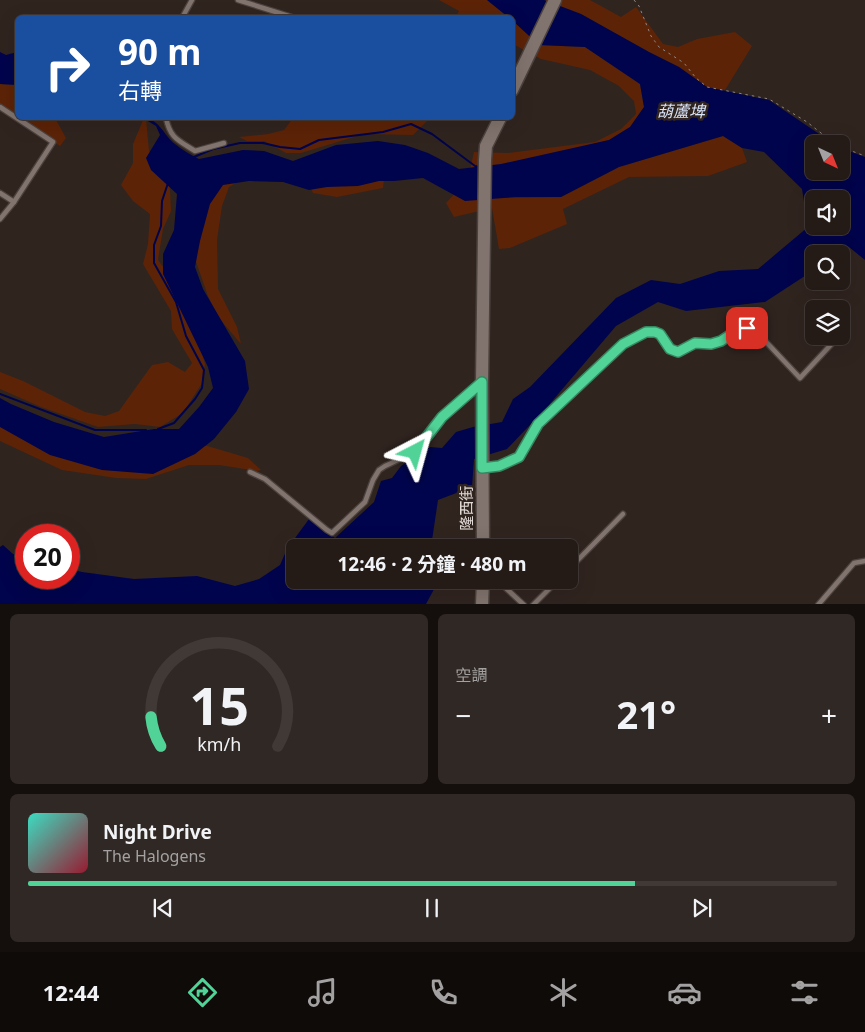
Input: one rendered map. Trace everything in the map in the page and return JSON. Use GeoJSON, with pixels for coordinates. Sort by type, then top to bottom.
{"type":"FeatureCollection","features":[{"type":"Feature","properties":{"kind":"street"},"geometry":{"type":"LineString","coordinates":[[515,84],[555,0]]}},
{"type":"Feature","properties":{"kind":"street","name":"隆西街"},"geometry":{"type":"LineString","coordinates":[[483,539],[482,382],[485,160],[486,146],[499,120]]}},
{"type":"Feature","properties":{"kind":"street"},"geometry":{"type":"LineString","coordinates":[[482,604],[483,589]]}},
{"type":"Feature","properties":{"kind":"lane"},"geometry":{"type":"LineString","coordinates":[[184,15],[192,0]]}},
{"type":"Feature","properties":{"kind":"lane"},"geometry":{"type":"LineString","coordinates":[[238,0],[286,15]]}},
{"type":"Feature","properties":{"kind":"lane"},"geometry":{"type":"LineString","coordinates":[[0,107],[15,117]]}},
{"type":"Feature","properties":{"kind":"lane"},"geometry":{"type":"LineString","coordinates":[[0,219],[14,202],[53,142],[20,120]]}},
{"type":"Feature","properties":{"kind":"lane"},"geometry":{"type":"LineString","coordinates":[[166,120],[169,130],[175,138],[195,151],[224,143]]}},
{"type":"Feature","properties":{"kind":"lane"},"geometry":{"type":"LineString","coordinates":[[0,193],[14,202]]}},
{"type":"Feature","properties":{"kind":"lane"},"geometry":{"type":"LineString","coordinates":[[482,468],[499,466],[519,457],[538,424],[623,344],[646,332],[660,334],[670,349],[678,352],[695,343],[711,344],[721,341],[736,331],[747,328],[754,330],[800,378],[831,345]]}},
{"type":"Feature","properties":{"kind":"lane"},"geometry":{"type":"LineString","coordinates":[[250,472],[266,479],[332,533],[365,502],[379,470],[391,462],[415,452],[442,417],[482,382]]}},
{"type":"Feature","properties":{"kind":"lane"},"geometry":{"type":"LineString","coordinates":[[578,560],[623,514]]}},
{"type":"Feature","properties":{"kind":"lane"},"geometry":{"type":"LineString","coordinates":[[818,604],[854,563],[865,561]]}},
{"type":"Feature","properties":{"kind":"lane"},"geometry":{"type":"LineString","coordinates":[[507,589],[524,604]]}},
{"type":"Feature","properties":{"kind":"lane"},"geometry":{"type":"LineString","coordinates":[[533,604],[549,589]]}},
{"type":"Feature","properties":{"kind":"path"},"geometry":{"type":"LineString","coordinates":[[634,0],[639,6],[651,36],[658,47],[684,63],[696,78],[707,87],[769,99],[807,122],[824,135]]}},
{"type":"Feature","properties":{"kind":"path"},"geometry":{"type":"LineString","coordinates":[[850,150],[865,156]]}},
{"type":"Feature","properties":{"kind":"shaded area"},"geometry":{"type":"Polygon","coordinates":[[[439,0],[487,0],[506,15],[457,15],[459,11],[439,0]]]}},
{"type":"Feature","properties":{"kind":"shaded area"},"geometry":{"type":"Polygon","coordinates":[[[544,0],[590,0],[621,17],[636,7],[663,44],[678,47],[697,39],[735,32],[752,46],[725,90],[707,87],[679,67],[581,14],[544,0]]]}},
{"type":"Feature","properties":{"kind":"shaded area"},"geometry":{"type":"Polygon","coordinates":[[[515,23],[539,45],[585,47],[640,84],[644,107],[630,127],[609,140],[574,149],[501,198],[561,197],[619,167],[723,136],[742,148],[747,162],[708,176],[629,177],[563,209],[567,224],[510,248],[499,249],[492,208],[454,217],[446,203],[468,179],[474,152],[508,153],[595,142],[621,129],[636,114],[634,101],[619,86],[590,70],[541,59],[515,45],[515,23]]]}},
{"type":"Feature","properties":{"kind":"shaded area"},"geometry":{"type":"Polygon","coordinates":[[[0,84],[15,85],[15,117],[0,107],[0,84]]]}},
{"type":"Feature","properties":{"kind":"shaded area"},"geometry":{"type":"Polygon","coordinates":[[[20,120],[56,120],[66,138],[60,146],[20,120]]]}},
{"type":"Feature","properties":{"kind":"shaded area"},"geometry":{"type":"Polygon","coordinates":[[[143,120],[146,120],[149,151],[168,170],[170,190],[171,211],[163,229],[158,260],[171,278],[198,339],[205,364],[202,383],[183,413],[160,427],[135,424],[98,427],[41,407],[0,389],[0,372],[23,381],[85,412],[105,416],[119,411],[152,365],[168,362],[185,372],[192,363],[172,329],[171,311],[143,264],[148,244],[150,214],[133,201],[121,185],[133,163],[133,144],[143,120]]]}},
{"type":"Feature","properties":{"kind":"shaded area"},"geometry":{"type":"Polygon","coordinates":[[[292,120],[428,120],[413,135],[364,134],[301,153],[286,153],[264,141],[247,141],[239,137],[284,130],[292,120]]]}},
{"type":"Feature","properties":{"kind":"shaded area"},"geometry":{"type":"Polygon","coordinates":[[[244,178],[229,187],[222,206],[217,240],[218,289],[237,327],[241,344],[219,318],[208,296],[192,250],[219,179],[244,178]]]}},
{"type":"Feature","properties":{"kind":"shaded area"},"geometry":{"type":"Polygon","coordinates":[[[384,179],[383,188],[337,197],[313,193],[309,184],[384,179]]]}},
{"type":"Feature","properties":{"kind":"shaded area"},"geometry":{"type":"Polygon","coordinates":[[[0,414],[49,435],[204,445],[248,458],[261,470],[219,465],[189,465],[146,479],[116,478],[62,470],[0,441],[0,414]]]}},
{"type":"Feature","properties":{"kind":"water","name":"葫蘆埤"},"geometry":{"type":"Polygon","coordinates":[[[487,0],[544,0],[581,14],[679,67],[707,87],[769,100],[821,135],[805,135],[805,180],[850,180],[850,151],[865,157],[865,260],[850,248],[850,245],[805,245],[805,276],[765,302],[686,311],[658,302],[616,326],[548,406],[507,449],[474,459],[472,487],[438,500],[432,539],[294,539],[309,519],[335,538],[374,502],[381,481],[392,478],[401,466],[430,447],[442,448],[456,432],[502,422],[513,399],[530,387],[616,298],[651,280],[680,284],[719,271],[758,269],[805,230],[805,235],[850,235],[850,190],[805,190],[805,208],[802,189],[764,152],[742,148],[723,136],[619,167],[561,197],[515,197],[465,201],[423,178],[379,181],[358,186],[327,187],[309,190],[283,182],[249,181],[223,185],[210,204],[195,267],[203,289],[245,361],[249,389],[236,412],[214,439],[195,454],[153,474],[102,470],[50,455],[0,427],[0,398],[54,422],[104,437],[154,429],[179,429],[213,388],[208,367],[163,274],[163,254],[174,230],[177,194],[151,170],[146,158],[160,135],[156,126],[146,120],[153,121],[171,141],[199,159],[243,150],[264,151],[293,161],[336,145],[378,141],[405,145],[428,153],[459,169],[501,164],[609,140],[630,127],[644,107],[640,84],[585,47],[539,45],[515,23],[515,15],[506,15],[487,0]]]}},
{"type":"Feature","properties":{"kind":"water"},"geometry":{"type":"Polygon","coordinates":[[[0,52],[6,55],[15,53],[15,85],[0,84],[0,52]]]}},
{"type":"Feature","properties":{"kind":"water","name":"葫蘆埤"},"geometry":{"type":"Polygon","coordinates":[[[3,545],[15,554],[15,589],[80,589],[80,572],[134,579],[197,576],[235,586],[259,579],[280,565],[286,551],[286,589],[434,589],[426,604],[0,604],[0,547],[3,545]]]}},
{"type":"Feature","properties":{"kind":"waterway"},"geometry":{"type":"LineString","coordinates":[[194,157],[213,149],[240,143],[263,143],[300,149],[319,140],[383,132],[411,124],[432,134],[475,166],[480,167]]}},
{"type":"Feature","properties":{"kind":"waterway"},"geometry":{"type":"LineString","coordinates":[[158,429],[174,423],[195,399],[202,388],[204,370],[186,336],[176,302],[154,263],[154,245],[161,226],[162,201],[168,183]]}},
{"type":"Feature","properties":{"kind":"waterway"},"geometry":{"type":"LineString","coordinates":[[0,394],[95,430],[146,430]]}},
{"type":"Feature","properties":{"kind":"route"},"geometry":{"type":"LineString","coordinates":[[415,452],[442,417],[482,382],[482,468],[499,466],[519,457],[538,424],[623,344],[646,332],[655,332],[660,334],[670,349],[678,352],[695,343],[711,344],[721,341],[736,331],[747,328]]}}]}
